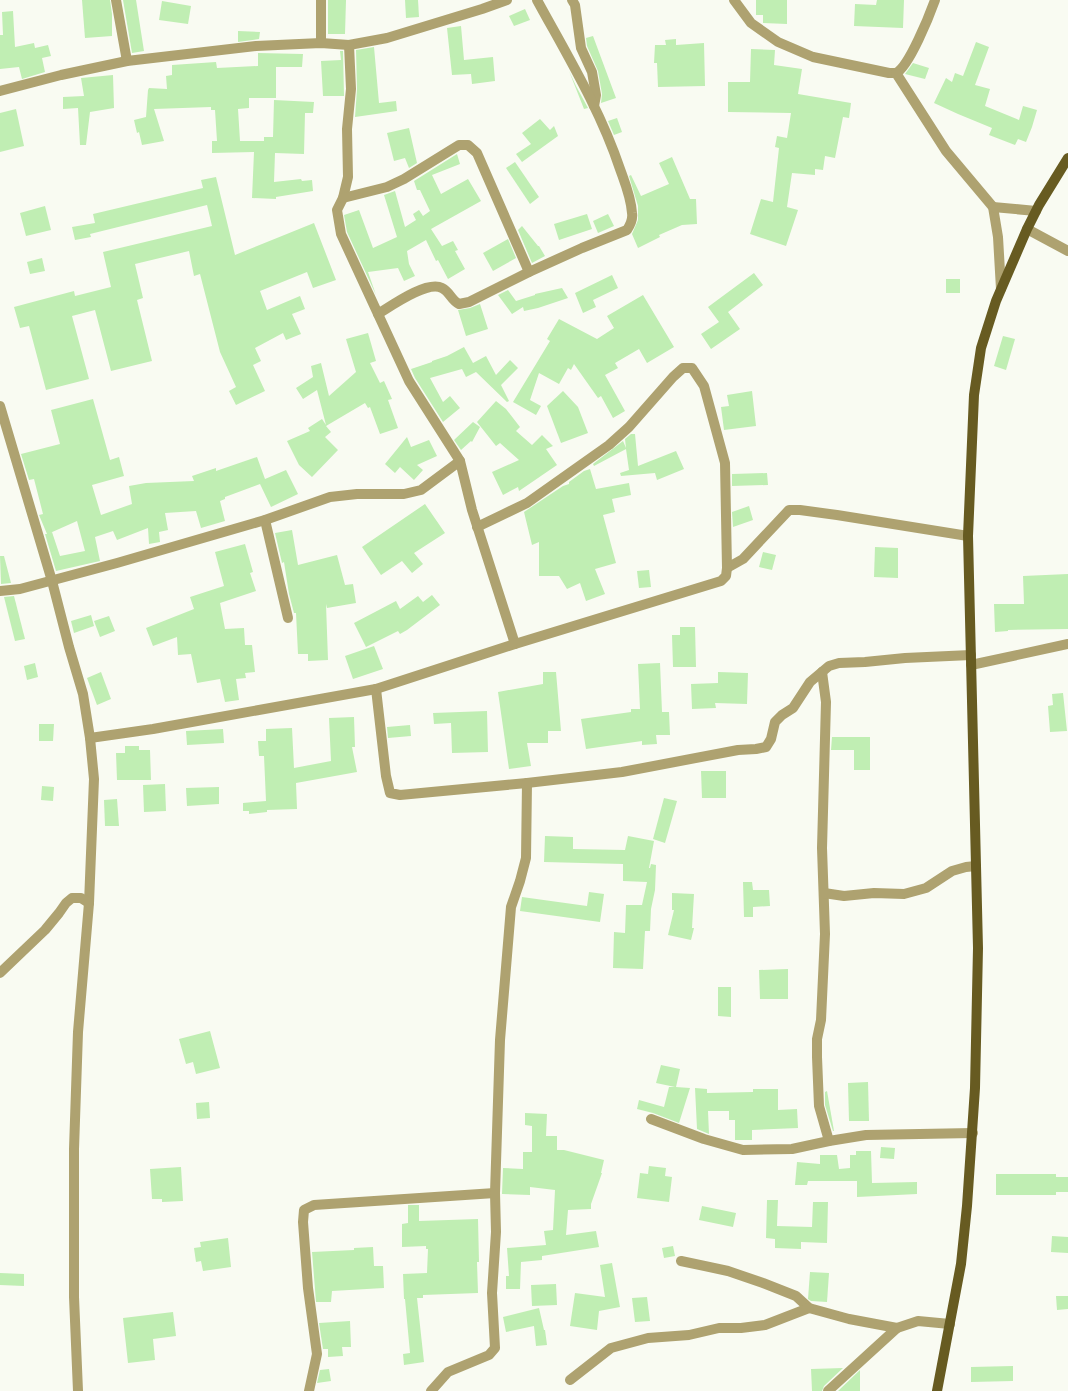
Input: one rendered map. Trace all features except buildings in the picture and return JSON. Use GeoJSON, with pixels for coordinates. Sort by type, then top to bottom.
{"type":"FeatureCollection","features":[{"type":"Feature","properties":{"kind":"main road"},"geometry":{"type":"LineString","coordinates":[[938,1391],[961,1264],[973,1133],[978,948],[968,536],[974,395],[981,348],[1001,289],[1036,211],[1068,158]]}},
{"type":"Feature","properties":{"kind":"street"},"geometry":{"type":"LineString","coordinates":[[116,0],[127,61]]}},
{"type":"Feature","properties":{"kind":"street"},"geometry":{"type":"LineString","coordinates":[[321,0],[321,43]]}},
{"type":"Feature","properties":{"kind":"street"},"geometry":{"type":"LineString","coordinates":[[0,91],[61,75],[127,61],[256,46],[321,43],[349,45],[387,38],[507,0]]}},
{"type":"Feature","properties":{"kind":"street"},"geometry":{"type":"LineString","coordinates":[[378,314],[419,290],[427,287],[440,286],[447,291],[453,301],[459,304],[469,302],[529,272],[627,230],[631,224],[632,214],[630,197],[608,134],[537,0]]}},
{"type":"Feature","properties":{"kind":"street"},"geometry":{"type":"LineString","coordinates":[[572,0],[581,48],[592,72],[596,95],[594,106]]}},
{"type":"Feature","properties":{"kind":"street"},"geometry":{"type":"LineString","coordinates":[[734,0],[751,23],[778,42],[814,57],[889,73],[896,72],[903,66],[928,20],[935,0]]}},
{"type":"Feature","properties":{"kind":"street"},"geometry":{"type":"LineString","coordinates":[[349,45],[352,89],[347,129],[348,177],[343,198],[337,210],[341,234],[409,381],[460,461],[477,527],[515,644]]}},
{"type":"Feature","properties":{"kind":"street"},"geometry":{"type":"LineString","coordinates":[[896,72],[946,151],[993,207],[998,237],[1001,289]]}},
{"type":"Feature","properties":{"kind":"street"},"geometry":{"type":"LineString","coordinates":[[343,198],[387,187],[404,179],[459,145],[468,145],[477,153],[529,272]]}},
{"type":"Feature","properties":{"kind":"street"},"geometry":{"type":"LineString","coordinates":[[993,207],[1036,211]]}},
{"type":"Feature","properties":{"kind":"street"},"geometry":{"type":"LineString","coordinates":[[1027,229],[1068,251]]}},
{"type":"Feature","properties":{"kind":"street"},"geometry":{"type":"LineString","coordinates":[[90,738],[376,689],[515,644],[721,581],[726,576],[727,568],[725,463],[704,386],[692,368],[683,368],[673,377],[629,427],[609,445],[527,503],[477,527]]}},
{"type":"Feature","properties":{"kind":"street"},"geometry":{"type":"LineString","coordinates":[[0,406],[52,581],[68,647],[83,694],[90,738],[94,779],[89,903],[78,1032],[74,1149],[74,1297],[78,1391]]}},
{"type":"Feature","properties":{"kind":"street"},"geometry":{"type":"LineString","coordinates":[[0,590],[20,589],[52,581],[265,520],[330,497],[357,494],[404,494],[421,490],[460,461]]}},
{"type":"Feature","properties":{"kind":"street"},"geometry":{"type":"LineString","coordinates":[[727,568],[743,559],[789,510],[844,516],[968,536]]}},
{"type":"Feature","properties":{"kind":"street"},"geometry":{"type":"LineString","coordinates":[[265,520],[288,618]]}},
{"type":"Feature","properties":{"kind":"street"},"geometry":{"type":"LineString","coordinates":[[376,689],[386,776],[390,793],[400,795],[622,772],[738,750],[766,747],[771,739],[775,722],[782,715],[793,708],[810,682],[829,666],[839,663],[905,658],[971,660],[1068,644]]}},
{"type":"Feature","properties":{"kind":"street"},"geometry":{"type":"LineString","coordinates":[[822,672],[826,702],[822,848],[825,934],[822,1015],[817,1039],[817,1058],[819,1106],[829,1141]]}},
{"type":"Feature","properties":{"kind":"street"},"geometry":{"type":"LineString","coordinates":[[431,1391],[448,1372],[488,1355],[495,1348],[492,1293],[496,1232],[495,1194],[500,1040],[510,907],[520,881],[526,858],[527,783]]}},
{"type":"Feature","properties":{"kind":"street"},"geometry":{"type":"LineString","coordinates":[[824,893],[844,896],[874,893],[904,894],[926,888],[952,871],[976,866]]}},
{"type":"Feature","properties":{"kind":"street"},"geometry":{"type":"LineString","coordinates":[[0,973],[45,930],[60,914],[66,903],[72,898],[81,898],[89,903]]}},
{"type":"Feature","properties":{"kind":"street"},"geometry":{"type":"LineString","coordinates":[[651,1119],[704,1139],[743,1150],[792,1149],[866,1135],[973,1133]]}},
{"type":"Feature","properties":{"kind":"street"},"geometry":{"type":"LineString","coordinates":[[309,1391],[317,1354],[308,1288],[303,1222],[304,1210],[314,1205],[495,1194]]}},
{"type":"Feature","properties":{"kind":"street"},"geometry":{"type":"LineString","coordinates":[[681,1261],[728,1271],[763,1283],[796,1296],[809,1308],[849,1319],[897,1328]]}},
{"type":"Feature","properties":{"kind":"street"},"geometry":{"type":"LineString","coordinates":[[570,1380],[611,1348],[648,1338],[689,1335],[719,1328],[741,1328],[765,1325],[809,1308]]}},
{"type":"Feature","properties":{"kind":"street"},"geometry":{"type":"LineString","coordinates":[[828,1391],[897,1328],[918,1320],[950,1324]]}}]}
